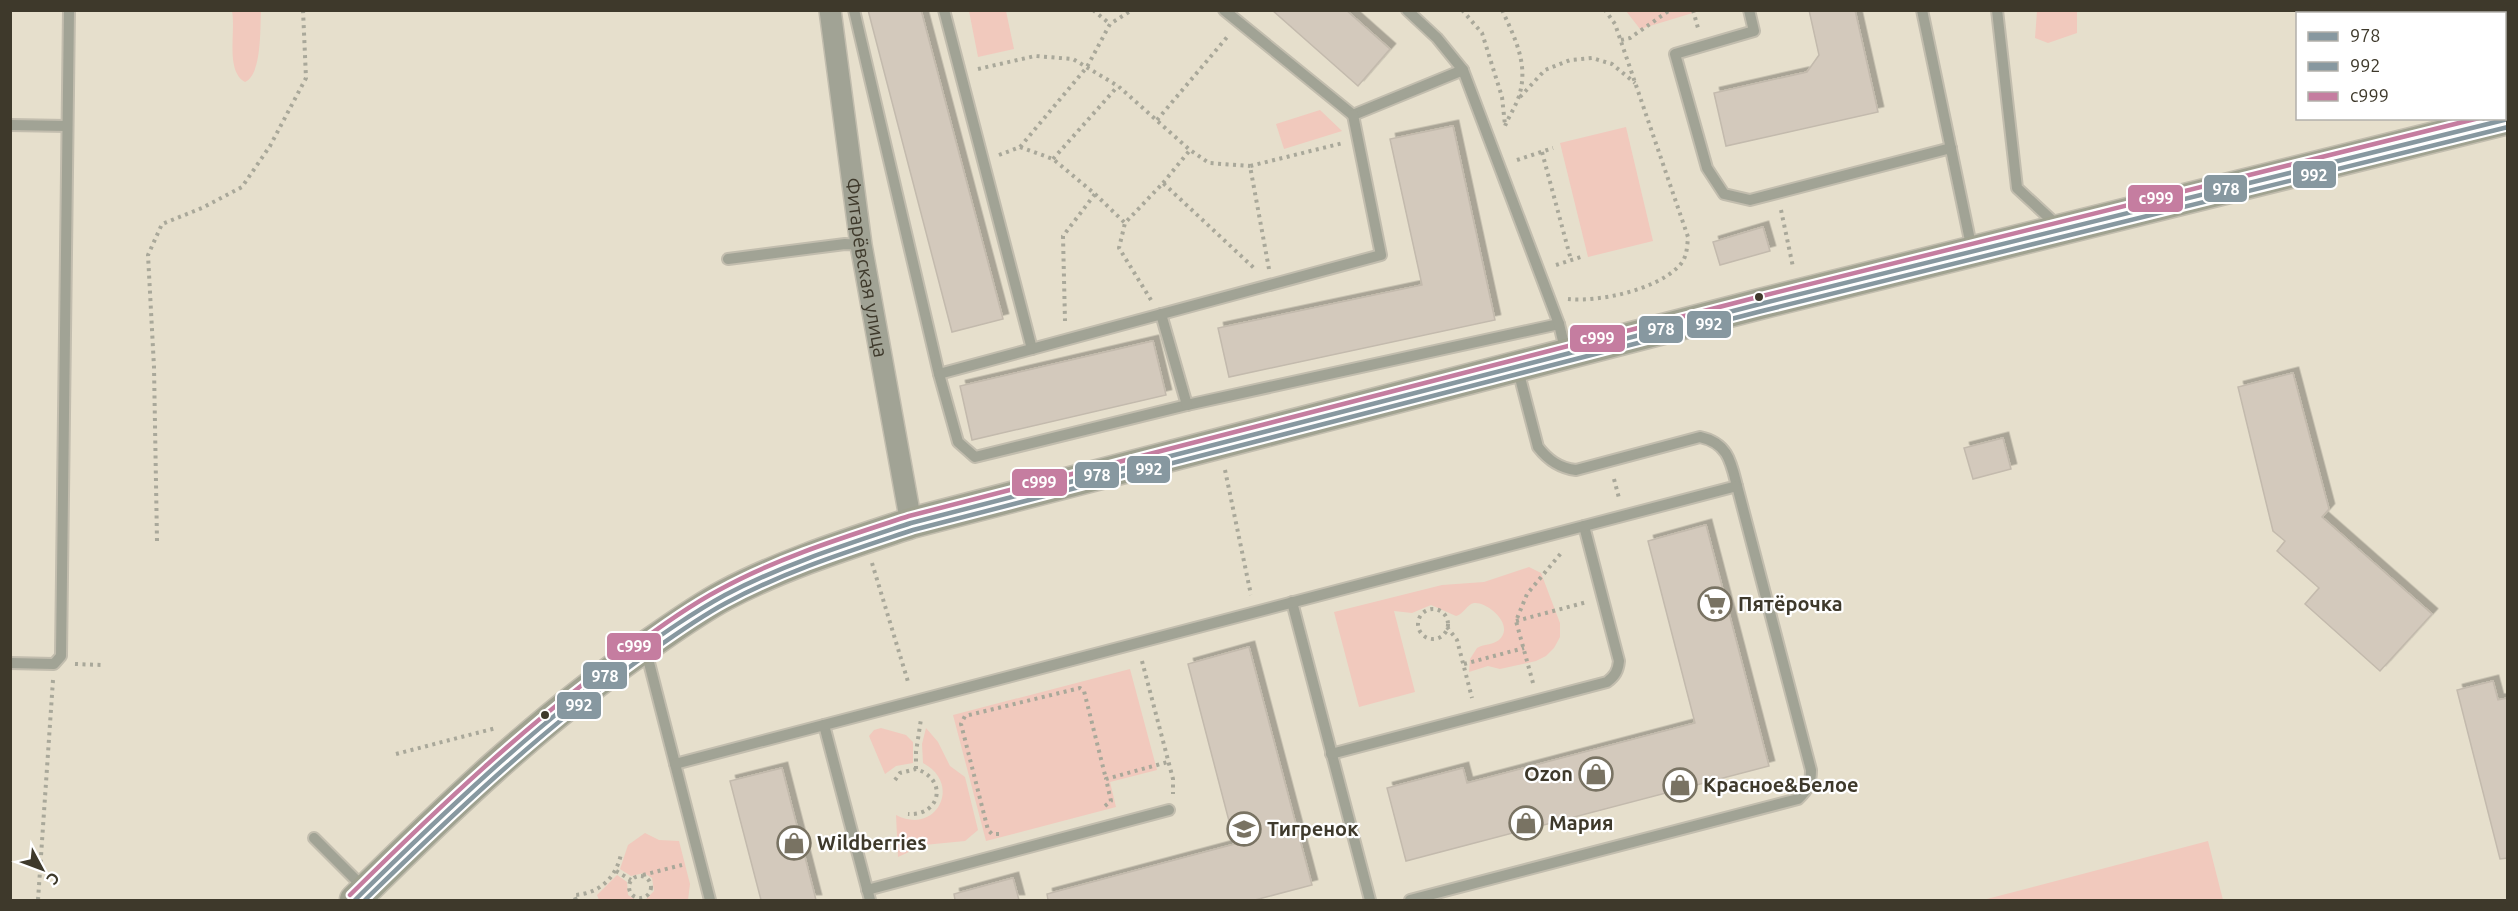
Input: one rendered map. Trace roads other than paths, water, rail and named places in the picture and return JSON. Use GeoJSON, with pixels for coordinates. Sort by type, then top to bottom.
{"type":"FeatureCollection","features":[{"type":"Feature","properties":{"kind":"street","name":"Фитарёвская улица"},"geometry":{"type":"LineString","coordinates":[[830,10],[861,245],[911,523]]}},
{"type":"Feature","properties":{"kind":"street"},"geometry":{"type":"LineString","coordinates":[[360,895],[521,742],[593,683],[699,610],[768,574],[801,560],[911,523],[1566,353],[2504,120]]}},
{"type":"Feature","properties":{"kind":"lane"},"geometry":{"type":"LineString","coordinates":[[10,663],[54,664],[61,656],[69,10]]}},
{"type":"Feature","properties":{"kind":"lane"},"geometry":{"type":"LineString","coordinates":[[854,10],[939,374],[958,442],[975,457],[1187,405],[1559,324]]}},
{"type":"Feature","properties":{"kind":"lane"},"geometry":{"type":"LineString","coordinates":[[944,10],[1032,349]]}},
{"type":"Feature","properties":{"kind":"lane"},"geometry":{"type":"LineString","coordinates":[[939,374],[1381,255],[1353,116],[1224,10]]}},
{"type":"Feature","properties":{"kind":"lane"},"geometry":{"type":"LineString","coordinates":[[1407,10],[1437,38],[1463,70],[1559,324],[1566,353]]}},
{"type":"Feature","properties":{"kind":"lane"},"geometry":{"type":"LineString","coordinates":[[1749,10],[1754,31],[1675,54],[1707,168],[1724,194],[1750,200],[1951,148]]}},
{"type":"Feature","properties":{"kind":"lane"},"geometry":{"type":"LineString","coordinates":[[1922,10],[1972,251]]}},
{"type":"Feature","properties":{"kind":"lane"},"geometry":{"type":"LineString","coordinates":[[1997,10],[2017,188],[2060,229]]}},
{"type":"Feature","properties":{"kind":"lane"},"geometry":{"type":"LineString","coordinates":[[1353,116],[1463,70]]}},
{"type":"Feature","properties":{"kind":"lane"},"geometry":{"type":"LineString","coordinates":[[10,125],[67,126]]}},
{"type":"Feature","properties":{"kind":"lane"},"geometry":{"type":"LineString","coordinates":[[728,259],[845,244],[861,245]]}},
{"type":"Feature","properties":{"kind":"lane"},"geometry":{"type":"LineString","coordinates":[[1161,314],[1187,405]]}},
{"type":"Feature","properties":{"kind":"lane"},"geometry":{"type":"LineString","coordinates":[[1410,900],[1798,799],[1806,792],[1811,779],[1811,770],[1729,455],[1724,448],[1710,439],[1700,437],[1576,470],[1560,466],[1538,447],[1517,367]]}},
{"type":"Feature","properties":{"kind":"lane"},"geometry":{"type":"LineString","coordinates":[[675,764],[1737,486]]}},
{"type":"Feature","properties":{"kind":"lane"},"geometry":{"type":"LineString","coordinates":[[1331,754],[1606,682],[1616,673],[1619,661],[1584,526]]}},
{"type":"Feature","properties":{"kind":"lane"},"geometry":{"type":"LineString","coordinates":[[1292,602],[1370,900]]}},
{"type":"Feature","properties":{"kind":"lane"},"geometry":{"type":"LineString","coordinates":[[645,647],[710,900]]}},
{"type":"Feature","properties":{"kind":"lane"},"geometry":{"type":"LineString","coordinates":[[824,725],[869,895],[1169,810]]}},
{"type":"Feature","properties":{"kind":"lane"},"geometry":{"type":"LineString","coordinates":[[314,838],[360,895]]}},
{"type":"Feature","properties":{"kind":"place","name":"Пятёрочка"},"geometry":{"type":"Point","coordinates":[1715,604]}},
{"type":"Feature","properties":{"kind":"place","name":"Ozon"},"geometry":{"type":"Point","coordinates":[1596,774]}},
{"type":"Feature","properties":{"kind":"place","name":"Красное&Белое"},"geometry":{"type":"Point","coordinates":[1680,785]}},
{"type":"Feature","properties":{"kind":"place","name":"Мария"},"geometry":{"type":"Point","coordinates":[1526,823]}},
{"type":"Feature","properties":{"kind":"place","name":"Тигренок"},"geometry":{"type":"Point","coordinates":[1244,829]}},
{"type":"Feature","properties":{"kind":"place","name":"Wildberries"},"geometry":{"type":"Point","coordinates":[794,843]}}]}
